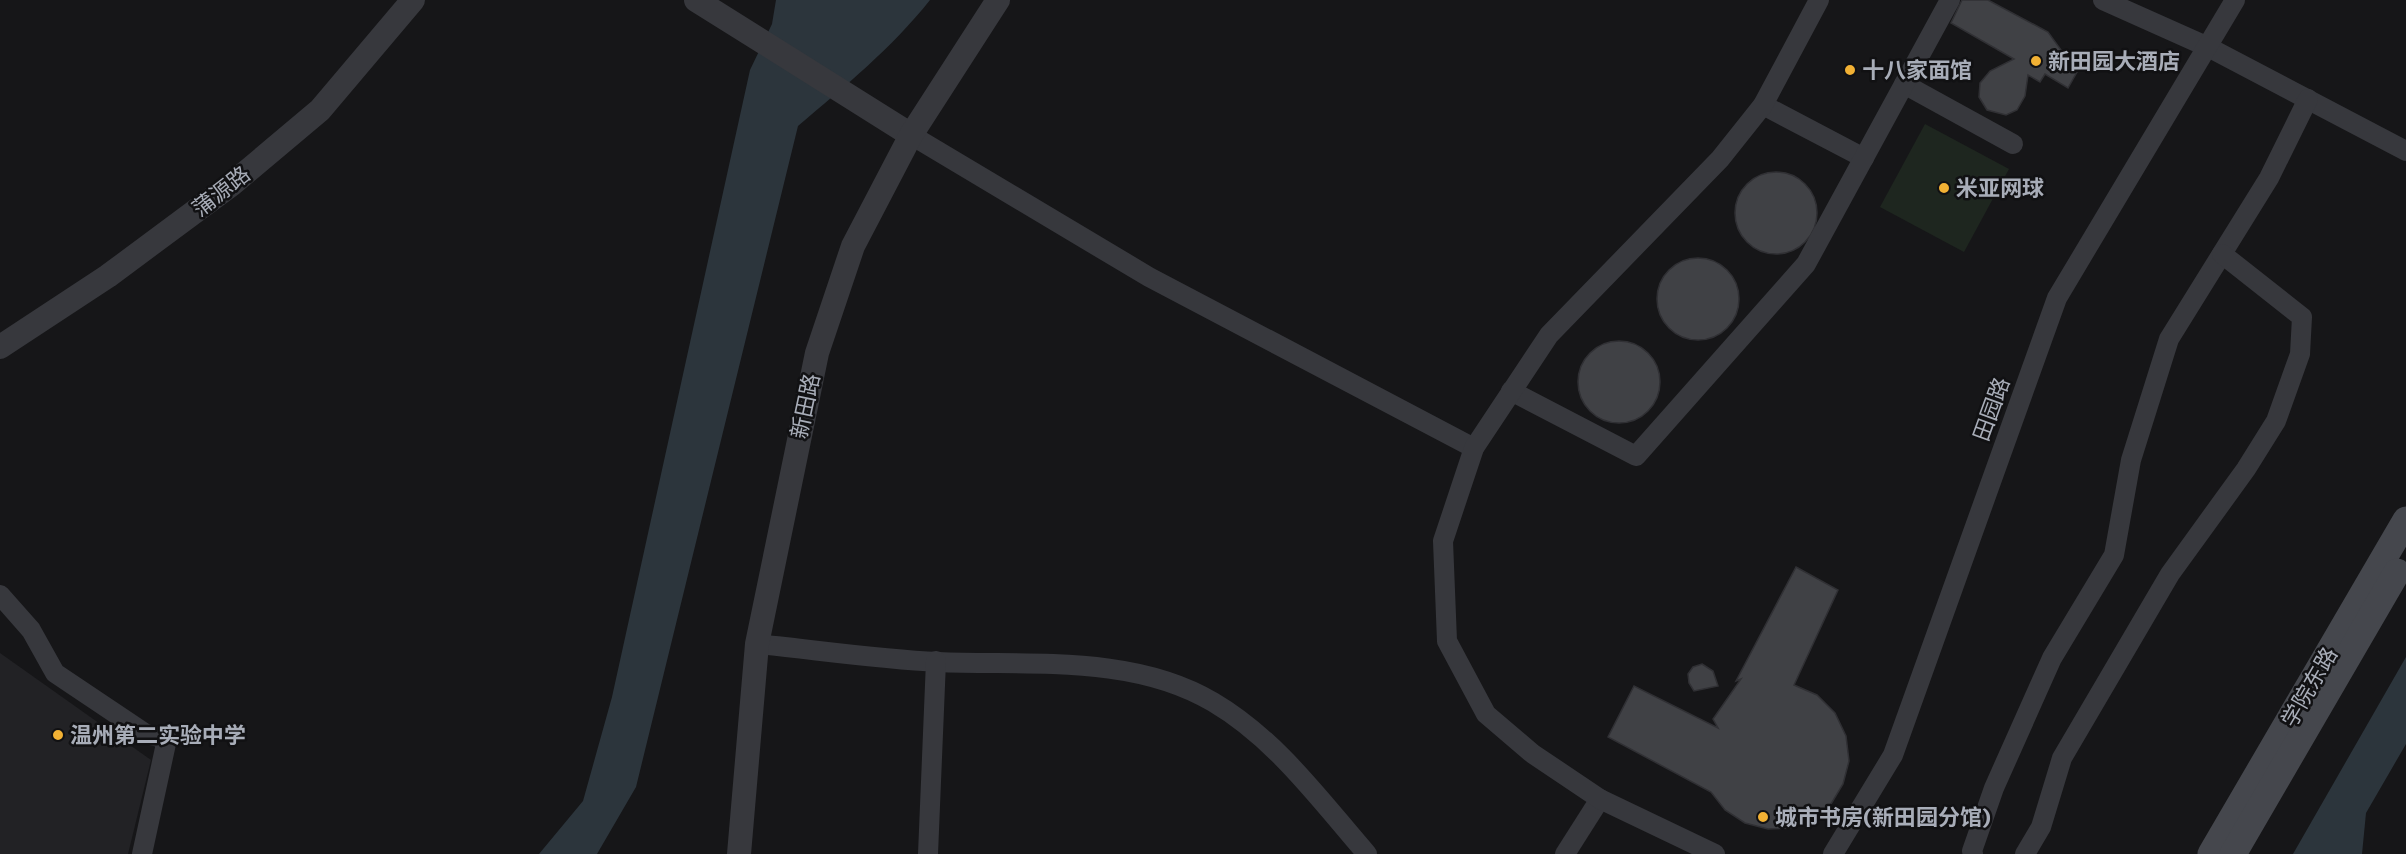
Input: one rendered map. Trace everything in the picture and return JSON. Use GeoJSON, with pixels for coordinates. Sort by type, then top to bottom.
{"type":"FeatureCollection","features":[{"type":"Feature","properties":{"kind":"main road","name":"学院东路"},"geometry":{"type":"LineString","coordinates":[[2211,854],[2406,520]]}},
{"type":"Feature","properties":{"kind":"main road","name":"学院东路"},"geometry":{"type":"LineString","coordinates":[[2233,854],[2406,557]]}},
{"type":"Feature","properties":{"kind":"street","name":"蒲源路"},"geometry":{"type":"LineString","coordinates":[[0,347],[108,276],[259,161],[320,110],[413,0]]}},
{"type":"Feature","properties":{"kind":"street"},"geometry":{"type":"LineString","coordinates":[[696,0],[911,135],[1149,277],[1474,448]]}},
{"type":"Feature","properties":{"kind":"street","name":"新田路"},"geometry":{"type":"LineString","coordinates":[[739,854],[757,644],[817,353],[853,246],[911,135],[998,0]]}},
{"type":"Feature","properties":{"kind":"street"},"geometry":{"type":"LineString","coordinates":[[1715,854],[1600,799],[1533,754],[1486,714],[1447,641],[1443,541],[1474,448],[1549,335],[1720,159],[1764,105],[1819,0]]}},
{"type":"Feature","properties":{"kind":"street"},"geometry":{"type":"LineString","coordinates":[[1511,391],[1636,456],[1806,264],[1950,0]]}},
{"type":"Feature","properties":{"kind":"street"},"geometry":{"type":"LineString","coordinates":[[2103,0],[2208,47],[2406,151]]}},
{"type":"Feature","properties":{"kind":"street","name":"田园路"},"geometry":{"type":"LineString","coordinates":[[1833,854],[1893,755],[2056,297],[2235,0]]}},
{"type":"Feature","properties":{"kind":"street"},"geometry":{"type":"LineString","coordinates":[[1904,84],[2013,144]]}},
{"type":"Feature","properties":{"kind":"street"},"geometry":{"type":"LineString","coordinates":[[1973,854],[1972,851],[1994,788],[2052,658],[2114,555],[2131,460],[2169,339],[2269,178],[2308,99]]}},
{"type":"Feature","properties":{"kind":"street"},"geometry":{"type":"LineString","coordinates":[[1764,105],[1864,158]]}},
{"type":"Feature","properties":{"kind":"street"},"geometry":{"type":"LineString","coordinates":[[2025,854],[2041,827],[2062,758],[2170,574],[2246,470],[2276,421],[2300,354],[2302,317],[2222,254]]}},
{"type":"Feature","properties":{"kind":"street"},"geometry":{"type":"LineString","coordinates":[[0,595],[31,630],[56,673],[146,734],[167,739],[142,854]]}},
{"type":"Feature","properties":{"kind":"street"},"geometry":{"type":"LineString","coordinates":[[757,644],[936,662],[1096,666],[1171,682],[1213,702],[1269,742],[1367,854]]}},
{"type":"Feature","properties":{"kind":"street"},"geometry":{"type":"LineString","coordinates":[[928,854],[936,662]]}},
{"type":"Feature","properties":{"kind":"street"},"geometry":{"type":"LineString","coordinates":[[1565,854],[1600,799]]}},
{"type":"Feature","properties":{"kind":"shaded area"},"geometry":{"type":"Polygon","coordinates":[[[776,0],[930,0],[884,51],[798,126],[636,787],[597,854],[539,854],[583,801],[612,697],[750,70],[772,24],[776,0]]]}},
{"type":"Feature","properties":{"kind":"shaded area","name":"米亚网球"},"geometry":{"type":"Polygon","coordinates":[[[1925,124],[2009,169],[1964,252],[1880,207],[1925,124]]]}},
{"type":"Feature","properties":{"kind":"shaded area","name":"温州第二实验中学"},"geometry":{"type":"Polygon","coordinates":[[[0,653],[151,760],[128,854],[0,854],[0,653]]]}},
{"type":"Feature","properties":{"kind":"shaded area"},"geometry":{"type":"Polygon","coordinates":[[[2406,657],[2406,744],[2366,813],[2362,854],[2293,854],[2406,657]]]}},
{"type":"Feature","properties":{"kind":"building","name":"新田园大酒店"},"geometry":{"type":"Polygon","coordinates":[[[1962,0],[1988,0],[2048,32],[2077,72],[2068,88],[2045,74],[2040,82],[2028,75],[2025,96],[2017,110],[2006,115],[1987,110],[1979,97],[1980,83],[1990,71],[2014,59],[1951,23],[1962,0]]]}},
{"type":"Feature","properties":{"kind":"building"},"geometry":{"type":"Polygon","coordinates":[[[1776,172],[1792,175],[1805,184],[1814,197],[1817,213],[1814,229],[1805,242],[1792,251],[1776,254],[1760,251],[1747,242],[1738,229],[1735,213],[1738,197],[1747,184],[1760,175],[1776,172]]]}},
{"type":"Feature","properties":{"kind":"building"},"geometry":{"type":"Polygon","coordinates":[[[1690,258],[1706,258],[1721,265],[1732,276],[1739,291],[1736,315],[1727,328],[1706,340],[1690,340],[1675,333],[1664,322],[1657,307],[1657,291],[1664,276],[1675,265],[1690,258]]]}},
{"type":"Feature","properties":{"kind":"building"},"geometry":{"type":"Polygon","coordinates":[[[1611,341],[1627,341],[1642,348],[1653,359],[1660,374],[1657,398],[1648,411],[1627,423],[1611,423],[1596,416],[1585,405],[1578,390],[1578,374],[1585,359],[1596,348],[1611,341]]]}},
{"type":"Feature","properties":{"kind":"building"},"geometry":{"type":"Polygon","coordinates":[[[1796,567],[1838,590],[1794,685],[1817,695],[1835,713],[1846,736],[1849,761],[1843,784],[1831,804],[1813,819],[1791,828],[1768,829],[1745,823],[1725,810],[1711,792],[1608,737],[1634,686],[1718,728],[1713,719],[1741,679],[1736,681],[1796,567]]]}},
{"type":"Feature","properties":{"kind":"building"},"geometry":{"type":"Polygon","coordinates":[[[1702,664],[1713,671],[1718,686],[1694,691],[1689,683],[1688,674],[1693,667],[1702,664]]]}},
{"type":"Feature","properties":{"kind":"place","name":"新田园大酒店"},"geometry":{"type":"Point","coordinates":[2036,61]}},
{"type":"Feature","properties":{"kind":"place","name":"十八家面馆"},"geometry":{"type":"Point","coordinates":[1850,70]}},
{"type":"Feature","properties":{"kind":"place","name":"米亚网球"},"geometry":{"type":"Point","coordinates":[1944,188]}},
{"type":"Feature","properties":{"kind":"place","name":"温州第二实验中学"},"geometry":{"type":"Point","coordinates":[58,735]}},
{"type":"Feature","properties":{"kind":"place","name":"城市书房(新田园分馆)"},"geometry":{"type":"Point","coordinates":[1763,817]}}]}
